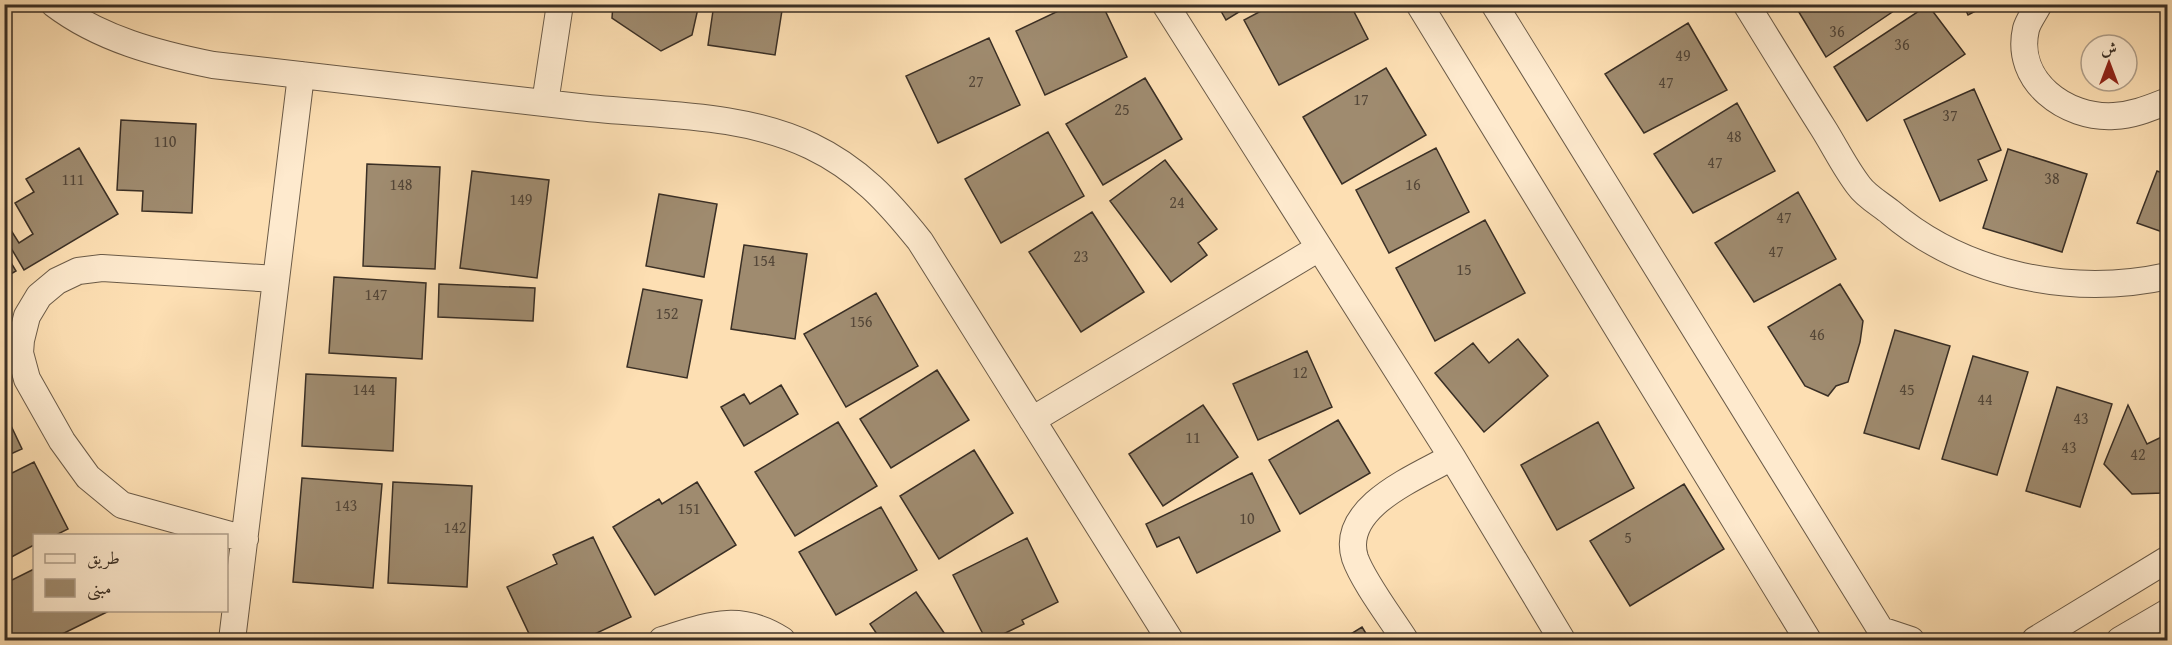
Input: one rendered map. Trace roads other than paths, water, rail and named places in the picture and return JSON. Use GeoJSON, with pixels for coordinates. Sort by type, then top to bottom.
{"type":"FeatureCollection","features":[{"type":"Feature","properties":{"kind":"street"},"geometry":{"type":"LineString","coordinates":[[54,4],[109,36],[160,54],[213,65],[732,122],[765,129],[811,146],[853,171],[890,203],[920,241],[1170,640]]}},
{"type":"Feature","properties":{"kind":"street"},"geometry":{"type":"LineString","coordinates":[[545,103],[560,4]]}},
{"type":"Feature","properties":{"kind":"street"},"geometry":{"type":"LineString","coordinates":[[1165,4],[1452,457],[1562,640]]}},
{"type":"Feature","properties":{"kind":"street"},"geometry":{"type":"LineString","coordinates":[[1419,4],[1808,640]]}},
{"type":"Feature","properties":{"kind":"street"},"geometry":{"type":"LineString","coordinates":[[1494,4],[1884,635],[1911,640]]}},
{"type":"Feature","properties":{"kind":"street"},"geometry":{"type":"LineString","coordinates":[[1746,4],[1860,188],[1899,221],[1943,248],[1991,268],[2041,280],[2093,285],[2144,281],[2168,276]]}},
{"type":"Feature","properties":{"kind":"street"},"geometry":{"type":"LineString","coordinates":[[2039,4],[2026,28],[2024,54],[2034,79],[2057,103],[2084,114],[2113,117],[2142,112],[2168,101]]}},
{"type":"Feature","properties":{"kind":"street"},"geometry":{"type":"LineString","coordinates":[[232,640],[301,75]]}},
{"type":"Feature","properties":{"kind":"street"},"geometry":{"type":"LineString","coordinates":[[1032,420],[1319,248]]}},
{"type":"Feature","properties":{"kind":"street"},"geometry":{"type":"LineString","coordinates":[[226,534],[122,506],[88,477],[62,441],[27,379],[20,353],[21,340],[27,316],[39,296],[57,281],[78,271],[102,268],[276,279]]}},
{"type":"Feature","properties":{"kind":"street"},"geometry":{"type":"LineString","coordinates":[[1405,640],[1355,556],[1354,535],[1362,515],[1376,500],[1452,457]]}},
{"type":"Feature","properties":{"kind":"street"},"geometry":{"type":"LineString","coordinates":[[228,534],[245,539]]}},
{"type":"Feature","properties":{"kind":"street"},"geometry":{"type":"LineString","coordinates":[[2035,640],[2168,559]]}},
{"type":"Feature","properties":{"kind":"street"},"geometry":{"type":"LineString","coordinates":[[2120,640],[2168,612]]}},
{"type":"Feature","properties":{"kind":"street"},"geometry":{"type":"LineString","coordinates":[[662,640],[712,624],[747,625],[782,640]]}}]}
